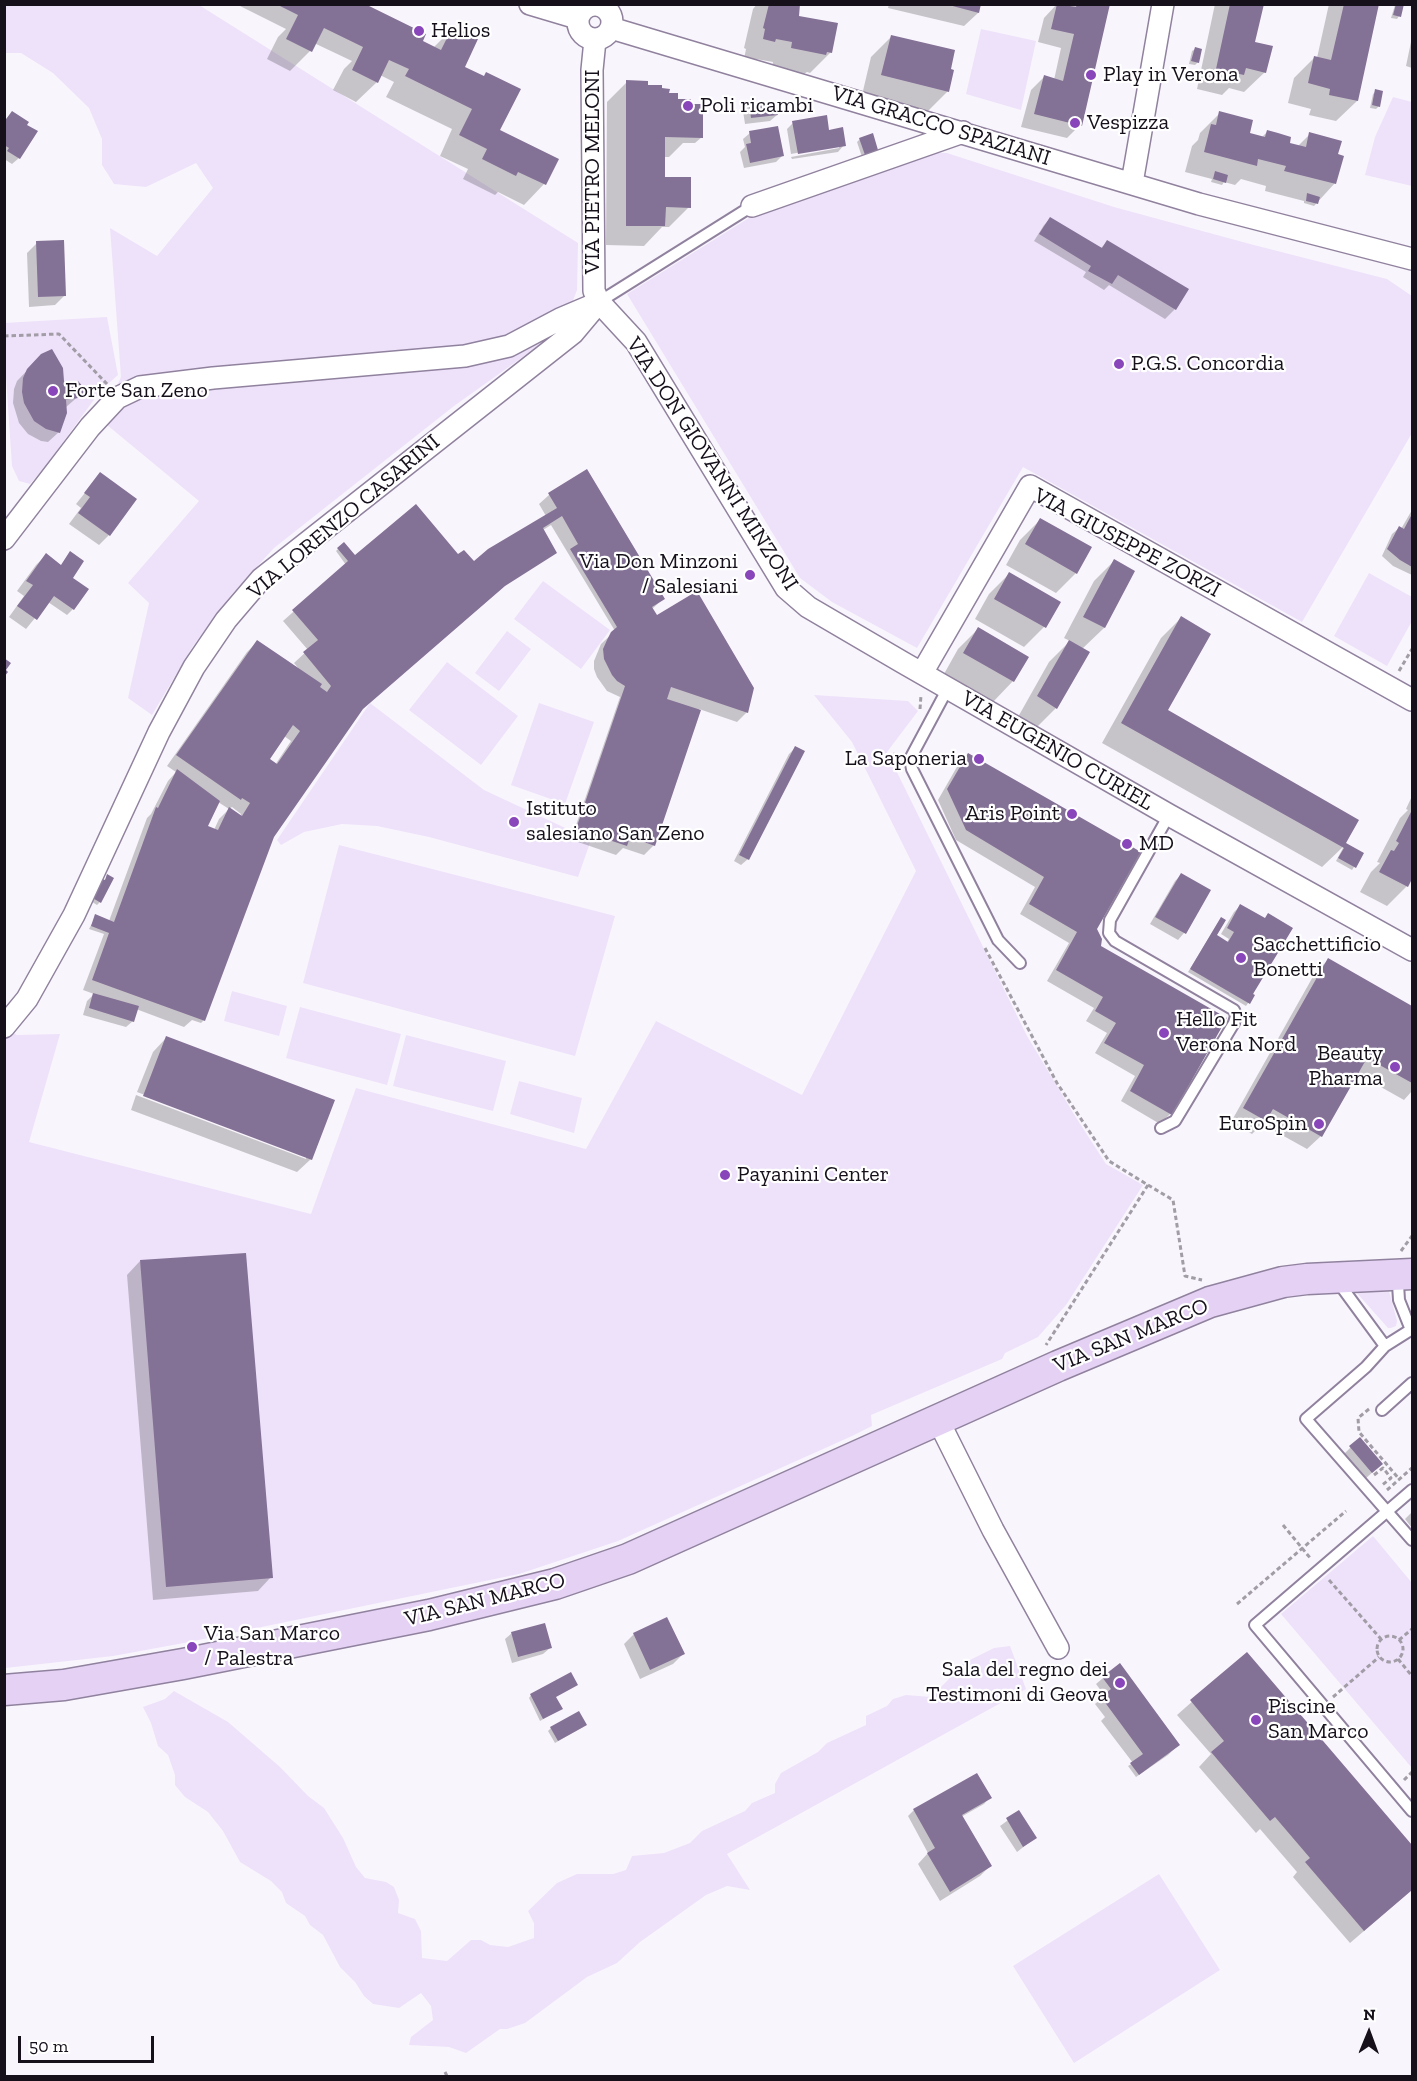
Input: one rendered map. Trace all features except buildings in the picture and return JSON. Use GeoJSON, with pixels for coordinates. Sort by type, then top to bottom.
{"type":"FeatureCollection","features":[{"type":"Feature","properties":{"kind":"main road","name":"VIA SAN MARCO"},"geometry":{"type":"LineString","coordinates":[[4,1690],[94,1681],[216,1658],[429,1615],[555,1584],[628,1559],[1058,1366],[1210,1302],[1283,1282],[1408,1267]]}},
{"type":"Feature","properties":{"kind":"street"},"geometry":{"type":"LineString","coordinates":[[530,4],[577,18]]}},
{"type":"Feature","properties":{"kind":"street"},"geometry":{"type":"LineString","coordinates":[[1132,183],[1163,4]]}},
{"type":"Feature","properties":{"kind":"street"},"geometry":{"type":"LineString","coordinates":[[596,5],[607,10],[612,21],[603,34],[589,39],[579,31],[577,18],[584,8],[596,5]]}},
{"type":"Feature","properties":{"kind":"street","name":"VIA GRACCO SPAZIANI"},"geometry":{"type":"LineString","coordinates":[[603,34],[963,132],[1199,204],[1413,259]]}},
{"type":"Feature","properties":{"kind":"street","name":"VIA PIETRO MELONI"},"geometry":{"type":"LineString","coordinates":[[599,302],[592,278],[592,70],[603,34]]}},
{"type":"Feature","properties":{"kind":"street"},"geometry":{"type":"LineString","coordinates":[[752,206],[963,132]]}},
{"type":"Feature","properties":{"kind":"street"},"geometry":{"type":"LineString","coordinates":[[8,525],[117,398],[140,387],[213,378],[465,356],[509,346],[560,319],[599,302]]}},
{"type":"Feature","properties":{"kind":"street","name":"VIA DON GIOVANNI MINZONI"},"geometry":{"type":"LineString","coordinates":[[599,302],[636,342],[786,588],[808,607],[922,674]]}},
{"type":"Feature","properties":{"kind":"street","name":"VIA LORENZO CASARINI"},"geometry":{"type":"LineString","coordinates":[[4,1027],[27,999],[74,915],[159,732],[194,667],[226,620],[261,579],[573,333],[599,302]]}},
{"type":"Feature","properties":{"kind":"street","name":"VIA GIUSEPPE ZORZI"},"geometry":{"type":"LineString","coordinates":[[922,674],[1030,486],[1413,700]]}},
{"type":"Feature","properties":{"kind":"street","name":"VIA EUGENIO CURIEL"},"geometry":{"type":"LineString","coordinates":[[922,674],[1169,815],[1413,950]]}},
{"type":"Feature","properties":{"kind":"street"},"geometry":{"type":"LineString","coordinates":[[938,1420],[993,1530],[1058,1648]]}},
{"type":"Feature","properties":{"kind":"lane"},"geometry":{"type":"LineString","coordinates":[[599,302],[752,206]]}},
{"type":"Feature","properties":{"kind":"lane"},"geometry":{"type":"LineString","coordinates":[[948,688],[910,759],[912,769],[998,940],[1020,963]]}},
{"type":"Feature","properties":{"kind":"lane"},"geometry":{"type":"LineString","coordinates":[[1161,1128],[1175,1121],[1236,1016],[1234,1010],[1115,941],[1109,933],[1110,920],[1169,815]]}},
{"type":"Feature","properties":{"kind":"lane"},"geometry":{"type":"LineString","coordinates":[[1408,1267],[1398,1284],[1399,1300],[1412,1330],[1385,1346],[1366,1367],[1306,1419],[1413,1540]]}},
{"type":"Feature","properties":{"kind":"lane"},"geometry":{"type":"LineString","coordinates":[[1331,1276],[1342,1286],[1385,1346]]}},
{"type":"Feature","properties":{"kind":"lane"},"geometry":{"type":"LineString","coordinates":[[1382,1410],[1413,1383]]}},
{"type":"Feature","properties":{"kind":"lane"},"geometry":{"type":"LineString","coordinates":[[1413,1490],[1255,1625],[1413,1811]]}},
{"type":"Feature","properties":{"kind":"path"},"geometry":{"type":"LineString","coordinates":[[4,336],[59,334],[108,385]]}},
{"type":"Feature","properties":{"kind":"path"},"geometry":{"type":"LineString","coordinates":[[1397,675],[1413,649]]}},
{"type":"Feature","properties":{"kind":"path"},"geometry":{"type":"LineString","coordinates":[[919,713],[922,674]]}},
{"type":"Feature","properties":{"kind":"path"},"geometry":{"type":"LineString","coordinates":[[898,749],[893,758],[898,768]]}},
{"type":"Feature","properties":{"kind":"path"},"geometry":{"type":"LineString","coordinates":[[981,940],[1057,1083],[1109,1161],[1173,1200],[1185,1276],[1206,1281]]}},
{"type":"Feature","properties":{"kind":"path"},"geometry":{"type":"LineString","coordinates":[[1046,1345],[1148,1185]]}},
{"type":"Feature","properties":{"kind":"path"},"geometry":{"type":"LineString","coordinates":[[1408,1267],[1413,1236]]}},
{"type":"Feature","properties":{"kind":"path"},"geometry":{"type":"LineString","coordinates":[[1371,1407],[1358,1418],[1359,1432],[1400,1480]]}},
{"type":"Feature","properties":{"kind":"path"},"geometry":{"type":"LineString","coordinates":[[1380,1485],[1391,1478],[1383,1468],[1372,1476],[1380,1485],[1387,1492],[1413,1469]]}},
{"type":"Feature","properties":{"kind":"path"},"geometry":{"type":"LineString","coordinates":[[1380,1485],[1385,1492],[1413,1469]]}},
{"type":"Feature","properties":{"kind":"path"},"geometry":{"type":"LineString","coordinates":[[1237,1604],[1346,1511]]}},
{"type":"Feature","properties":{"kind":"path"},"geometry":{"type":"LineString","coordinates":[[1283,1525],[1381,1639]]}},
{"type":"Feature","properties":{"kind":"path"},"geometry":{"type":"LineString","coordinates":[[1399,1641],[1413,1629]]}},
{"type":"Feature","properties":{"kind":"path"},"geometry":{"type":"LineString","coordinates":[[1390,1636],[1399,1641],[1403,1647],[1403,1653],[1398,1659],[1389,1662],[1379,1658],[1377,1646],[1381,1639],[1390,1636]]}},
{"type":"Feature","properties":{"kind":"path"},"geometry":{"type":"LineString","coordinates":[[1323,1706],[1379,1658]]}},
{"type":"Feature","properties":{"kind":"path"},"geometry":{"type":"LineString","coordinates":[[1398,1659],[1413,1676]]}},
{"type":"Feature","properties":{"kind":"path"},"geometry":{"type":"LineString","coordinates":[[445,2072],[447,2076]]}},
{"type":"Feature","properties":{"kind":"shaded area"},"geometry":{"type":"Polygon","coordinates":[[[4,5],[199,5],[578,243],[577,290],[562,329],[454,406],[274,548],[232,594],[193,646],[152,715],[128,698],[149,603],[128,583],[199,501],[101,420],[121,377],[110,228],[157,256],[213,188],[196,163],[146,187],[114,184],[102,165],[102,139],[89,108],[53,73],[21,53],[5,53],[4,5]]]}},
{"type":"Feature","properties":{"kind":"shaded area"},"geometry":{"type":"Polygon","coordinates":[[[981,29],[1036,41],[1021,110],[966,94],[981,29]]]}},
{"type":"Feature","properties":{"kind":"shaded area"},"geometry":{"type":"Polygon","coordinates":[[[1393,97],[1412,102],[1412,186],[1365,175],[1375,137],[1393,97]]]}},
{"type":"Feature","properties":{"kind":"shaded area","name":"P.G.S. Concordia"},"geometry":{"type":"Polygon","coordinates":[[[932,153],[947,153],[1114,207],[1387,279],[1412,296],[1412,433],[1302,622],[1023,467],[917,648],[832,602],[800,578],[627,294],[752,216],[932,153]]]}},
{"type":"Feature","properties":{"kind":"shaded area"},"geometry":{"type":"Polygon","coordinates":[[[107,317],[118,375],[101,390],[30,484],[19,481],[12,466],[4,323],[107,317]]]}},
{"type":"Feature","properties":{"kind":"shaded area"},"geometry":{"type":"Polygon","coordinates":[[[1369,573],[1412,597],[1412,621],[1387,666],[1334,636],[1369,573]]]}},
{"type":"Feature","properties":{"kind":"shaded area"},"geometry":{"type":"Polygon","coordinates":[[[543,581],[610,630],[581,669],[514,619],[543,581]]]}},
{"type":"Feature","properties":{"kind":"shaded area"},"geometry":{"type":"Polygon","coordinates":[[[507,631],[531,649],[499,691],[475,673],[507,631]]]}},
{"type":"Feature","properties":{"kind":"shaded area"},"geometry":{"type":"Polygon","coordinates":[[[447,662],[518,716],[481,765],[409,710],[447,662]]]}},
{"type":"Feature","properties":{"kind":"shaded area","name":"Payanini Center"},"geometry":{"type":"Polygon","coordinates":[[[814,695],[908,701],[918,711],[887,752],[1027,1036],[1106,1164],[1143,1185],[1066,1305],[1038,1337],[1005,1353],[1002,1359],[871,1415],[872,1426],[852,1436],[618,1541],[519,1574],[113,1656],[5,1668],[4,1039],[11,1031],[17,1035],[60,1034],[29,1142],[311,1214],[356,1088],[586,1149],[656,1021],[802,1095],[916,871],[852,742],[814,695]]]}},
{"type":"Feature","properties":{"kind":"shaded area"},"geometry":{"type":"Polygon","coordinates":[[[370,703],[484,790],[591,840],[578,877],[429,837],[377,826],[342,824],[304,832],[281,845],[277,840],[370,703]]]}},
{"type":"Feature","properties":{"kind":"shaded area"},"geometry":{"type":"Polygon","coordinates":[[[539,703],[594,722],[565,804],[511,785],[539,703]]]}},
{"type":"Feature","properties":{"kind":"shaded area"},"geometry":{"type":"Polygon","coordinates":[[[339,845],[615,916],[575,1056],[303,983],[339,845]]]}},
{"type":"Feature","properties":{"kind":"shaded area"},"geometry":{"type":"Polygon","coordinates":[[[232,991],[287,1006],[279,1036],[224,1021],[232,991]]]}},
{"type":"Feature","properties":{"kind":"shaded area"},"geometry":{"type":"Polygon","coordinates":[[[300,1007],[401,1034],[387,1085],[286,1058],[300,1007]]]}},
{"type":"Feature","properties":{"kind":"shaded area"},"geometry":{"type":"Polygon","coordinates":[[[406,1035],[506,1061],[493,1111],[393,1086],[406,1035]]]}},
{"type":"Feature","properties":{"kind":"shaded area"},"geometry":{"type":"Polygon","coordinates":[[[519,1081],[582,1098],[574,1133],[510,1114],[519,1081]]]}},
{"type":"Feature","properties":{"kind":"shaded area"},"geometry":{"type":"Polygon","coordinates":[[[1389,1291],[1397,1321],[1396,1326],[1391,1328],[1388,1328],[1356,1292],[1389,1291]]]}},
{"type":"Feature","properties":{"kind":"shaded area"},"geometry":{"type":"Polygon","coordinates":[[[1373,1536],[1412,1583],[1412,1768],[1281,1614],[1373,1536]]]}},
{"type":"Feature","properties":{"kind":"shaded area"},"geometry":{"type":"Polygon","coordinates":[[[1010,1646],[1026,1689],[727,1854],[750,1890],[727,1886],[706,1895],[640,1942],[617,1963],[587,1977],[525,2023],[500,2029],[466,2053],[449,2047],[409,2045],[411,2037],[433,2020],[431,2006],[421,1993],[399,2008],[373,2004],[364,1996],[355,1982],[340,1967],[323,1935],[310,1925],[305,1916],[286,1903],[282,1892],[271,1881],[240,1862],[223,1831],[208,1812],[185,1797],[175,1785],[175,1775],[168,1755],[158,1746],[143,1707],[165,1699],[174,1691],[228,1722],[324,1808],[343,1838],[356,1867],[365,1878],[386,1882],[394,1887],[399,1900],[398,1913],[415,1919],[421,1931],[422,1958],[447,1961],[471,1940],[481,1940],[490,1945],[508,1947],[534,1938],[534,1923],[528,1911],[557,1883],[577,1874],[613,1874],[626,1870],[632,1856],[664,1853],[690,1843],[702,1831],[745,1811],[752,1803],[775,1793],[775,1784],[781,1773],[818,1752],[827,1743],[866,1725],[866,1716],[887,1706],[893,1699],[906,1695],[931,1697],[950,1678],[956,1667],[994,1648],[1010,1646]]]}},
{"type":"Feature","properties":{"kind":"shaded area"},"geometry":{"type":"Polygon","coordinates":[[[1159,1874],[1220,1970],[1074,2063],[1013,1966],[1159,1874]]]}},
{"type":"Feature","properties":{"kind":"place","name":"Helios"},"geometry":{"type":"Point","coordinates":[419,31]}},
{"type":"Feature","properties":{"kind":"place","name":"Play in Verona"},"geometry":{"type":"Point","coordinates":[1091,75]}},
{"type":"Feature","properties":{"kind":"place","name":"Poli ricambi"},"geometry":{"type":"Point","coordinates":[688,106]}},
{"type":"Feature","properties":{"kind":"place","name":"Vespizza"},"geometry":{"type":"Point","coordinates":[1075,123]}},
{"type":"Feature","properties":{"kind":"place","name":"P.G.S. Concordia"},"geometry":{"type":"Point","coordinates":[1119,364]}},
{"type":"Feature","properties":{"kind":"place","name":"Forte San Zeno"},"geometry":{"type":"Point","coordinates":[53,391]}},
{"type":"Feature","properties":{"kind":"place","name":"Via Don Minzoni / Salesiani"},"geometry":{"type":"Point","coordinates":[750,575]}},
{"type":"Feature","properties":{"kind":"place","name":"La Saponeria"},"geometry":{"type":"Point","coordinates":[979,759]}},
{"type":"Feature","properties":{"kind":"place","name":"Aris Point"},"geometry":{"type":"Point","coordinates":[1072,814]}},
{"type":"Feature","properties":{"kind":"place","name":"Istituto salesiano San Zeno"},"geometry":{"type":"Point","coordinates":[514,822]}},
{"type":"Feature","properties":{"kind":"place","name":"MD"},"geometry":{"type":"Point","coordinates":[1127,844]}},
{"type":"Feature","properties":{"kind":"place","name":"Sacchettificio Bonetti"},"geometry":{"type":"Point","coordinates":[1241,958]}},
{"type":"Feature","properties":{"kind":"place","name":"Hello Fit Verona Nord"},"geometry":{"type":"Point","coordinates":[1164,1033]}},
{"type":"Feature","properties":{"kind":"place","name":"Beauty Pharma"},"geometry":{"type":"Point","coordinates":[1395,1067]}},
{"type":"Feature","properties":{"kind":"place","name":"EuroSpin"},"geometry":{"type":"Point","coordinates":[1319,1124]}},
{"type":"Feature","properties":{"kind":"place","name":"Payanini Center"},"geometry":{"type":"Point","coordinates":[725,1175]}},
{"type":"Feature","properties":{"kind":"place","name":"Via San Marco / Palestra"},"geometry":{"type":"Point","coordinates":[192,1647]}},
{"type":"Feature","properties":{"kind":"place","name":"Sala del regno dei Testimoni di Geova"},"geometry":{"type":"Point","coordinates":[1120,1683]}},
{"type":"Feature","properties":{"kind":"place","name":"Piscine San Marco"},"geometry":{"type":"Point","coordinates":[1256,1720]}}]}
